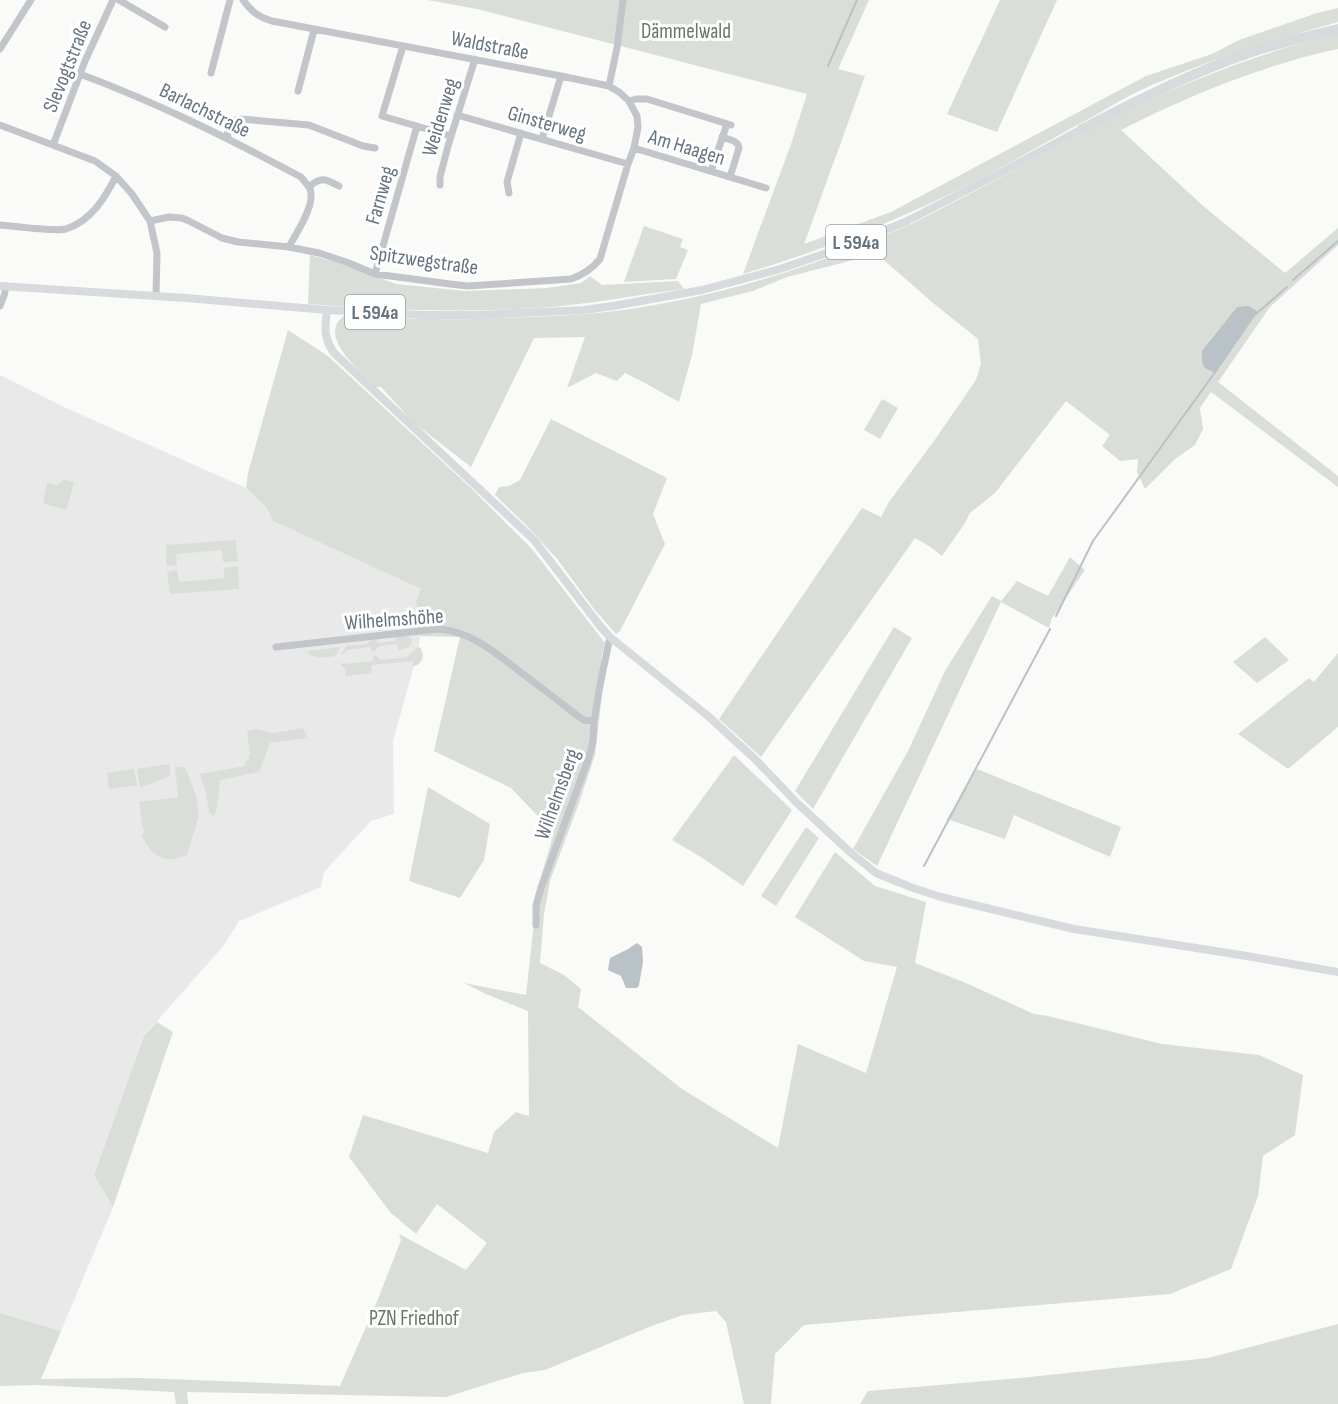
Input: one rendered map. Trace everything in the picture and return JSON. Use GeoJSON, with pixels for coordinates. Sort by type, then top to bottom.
{"type":"FeatureCollection","features":[{"type":"Feature","properties":{"kind":"highway","name":"L 594a"},"geometry":{"type":"LineString","coordinates":[[1082,129],[1150,93],[1249,53],[1338,29]]}},
{"type":"Feature","properties":{"kind":"main road","name":"L 594a"},"geometry":{"type":"LineString","coordinates":[[327,310],[423,315],[478,315],[584,310],[702,290],[780,269],[844,247],[905,222],[1082,129]]}},
{"type":"Feature","properties":{"kind":"main road"},"geometry":{"type":"LineString","coordinates":[[3,286],[327,310],[325,336],[334,353],[534,540],[610,637],[708,716],[756,760],[796,802],[876,873],[941,897],[1074,929],[1338,972]]}},
{"type":"Feature","properties":{"kind":"street"},"geometry":{"type":"LineString","coordinates":[[0,49],[31,0]]}},
{"type":"Feature","properties":{"kind":"street","name":"Slevogtstraße"},"geometry":{"type":"LineString","coordinates":[[53,145],[80,74],[113,0]]}},
{"type":"Feature","properties":{"kind":"street"},"geometry":{"type":"LineString","coordinates":[[118,0],[165,27]]}},
{"type":"Feature","properties":{"kind":"street"},"geometry":{"type":"LineString","coordinates":[[211,73],[230,0]]}},
{"type":"Feature","properties":{"kind":"street","name":"Waldstraße"},"geometry":{"type":"LineString","coordinates":[[243,0],[250,10],[261,17],[314,30],[609,86],[629,101]]}},
{"type":"Feature","properties":{"kind":"street"},"geometry":{"type":"LineString","coordinates":[[609,86],[623,0]]}},
{"type":"Feature","properties":{"kind":"street"},"geometry":{"type":"LineString","coordinates":[[298,91],[314,30]]}},
{"type":"Feature","properties":{"kind":"street"},"geometry":{"type":"LineString","coordinates":[[403,46],[382,116],[451,136]]}},
{"type":"Feature","properties":{"kind":"street","name":"Weidenweg"},"geometry":{"type":"LineString","coordinates":[[440,185],[451,136],[475,59]]}},
{"type":"Feature","properties":{"kind":"street","name":"Barlachstraße"},"geometry":{"type":"LineString","coordinates":[[80,74],[127,91],[228,138],[301,177],[309,187]]}},
{"type":"Feature","properties":{"kind":"street"},"geometry":{"type":"LineString","coordinates":[[542,139],[561,76]]}},
{"type":"Feature","properties":{"kind":"street"},"geometry":{"type":"LineString","coordinates":[[629,101],[647,99],[729,124],[711,171]]}},
{"type":"Feature","properties":{"kind":"street","name":"Spitzwegstraße"},"geometry":{"type":"LineString","coordinates":[[150,221],[168,217],[182,218],[222,238],[254,245],[288,247],[331,257],[375,274],[468,286],[571,279],[582,275],[600,259],[634,148],[638,127],[637,116],[629,101]]}},
{"type":"Feature","properties":{"kind":"street","name":"Ginsterweg"},"geometry":{"type":"LineString","coordinates":[[457,115],[628,164]]}},
{"type":"Feature","properties":{"kind":"street"},"geometry":{"type":"LineString","coordinates":[[228,138],[230,123],[235,119],[241,119],[309,125],[363,146],[375,148]]}},
{"type":"Feature","properties":{"kind":"street"},"geometry":{"type":"LineString","coordinates":[[0,125],[95,161],[116,176],[132,194],[150,221],[157,253],[156,296]]}},
{"type":"Feature","properties":{"kind":"street","name":"Farnweg"},"geometry":{"type":"LineString","coordinates":[[375,274],[417,126]]}},
{"type":"Feature","properties":{"kind":"street"},"geometry":{"type":"LineString","coordinates":[[509,193],[507,182],[521,133]]}},
{"type":"Feature","properties":{"kind":"street","name":"Am Haagen"},"geometry":{"type":"LineString","coordinates":[[722,138],[739,144],[730,177]]}},
{"type":"Feature","properties":{"kind":"street","name":"Am Haagen"},"geometry":{"type":"LineString","coordinates":[[634,148],[766,188]]}},
{"type":"Feature","properties":{"kind":"street"},"geometry":{"type":"LineString","coordinates":[[0,225],[64,229],[90,214],[101,204],[116,176]]}},
{"type":"Feature","properties":{"kind":"street"},"geometry":{"type":"LineString","coordinates":[[288,247],[310,206],[309,187],[320,179],[339,186]]}},
{"type":"Feature","properties":{"kind":"street"},"geometry":{"type":"LineString","coordinates":[[0,306],[4,296],[3,286]]}},
{"type":"Feature","properties":{"kind":"street","name":"Wilhelmshöhe"},"geometry":{"type":"LineString","coordinates":[[276,647],[448,629],[468,636],[503,658],[579,717],[594,721]]}},
{"type":"Feature","properties":{"kind":"street","name":"Wilhelmsberg"},"geometry":{"type":"LineString","coordinates":[[536,925],[536,906],[541,888],[589,757],[610,637]]}},
{"type":"Feature","properties":{"kind":"shaded area"},"geometry":{"type":"Polygon","coordinates":[[[1248,306],[1257,313],[1217,371],[1215,373],[1205,368],[1202,362],[1202,351],[1237,307],[1248,306]]]}},
{"type":"Feature","properties":{"kind":"shaded area"},"geometry":{"type":"Polygon","coordinates":[[[0,375],[66,408],[246,488],[266,507],[273,521],[421,589],[416,600],[420,636],[417,655],[393,741],[394,814],[371,821],[324,872],[321,887],[239,921],[224,945],[144,1036],[94,1175],[113,1207],[61,1331],[0,1313],[0,375]]]}},
{"type":"Feature","properties":{"kind":"shaded area"},"geometry":{"type":"Polygon","coordinates":[[[637,943],[642,947],[643,962],[639,985],[637,988],[626,988],[621,976],[608,970],[610,958],[637,943]]]}},
{"type":"Feature","properties":{"kind":"green space","name":"Dämmelwald"},"geometry":{"type":"Polygon","coordinates":[[[428,0],[869,0],[838,69],[865,76],[804,244],[891,212],[1146,76],[1212,54],[1239,40],[1317,13],[1338,8],[1338,22],[1236,53],[1161,81],[995,171],[912,212],[800,256],[743,274],[807,94],[477,9],[428,0]]]}},
{"type":"Feature","properties":{"kind":"green space"},"geometry":{"type":"Polygon","coordinates":[[[1000,0],[1057,0],[997,132],[947,114],[1000,0]]]}},
{"type":"Feature","properties":{"kind":"green space"},"geometry":{"type":"Polygon","coordinates":[[[1338,33],[1338,49],[1283,63],[1227,82],[1121,130],[1202,205],[1285,273],[1338,228],[1338,245],[1270,307],[1218,382],[1338,476],[1338,487],[1211,392],[1200,408],[1203,429],[1195,445],[1175,459],[1145,489],[1137,472],[1138,459],[1120,461],[1102,446],[1110,435],[1066,401],[995,493],[970,513],[942,556],[915,538],[761,757],[719,719],[862,508],[881,517],[889,502],[976,380],[981,364],[978,339],[877,254],[787,277],[753,291],[701,304],[692,355],[679,402],[625,373],[617,381],[596,373],[567,388],[585,337],[534,338],[471,467],[413,422],[381,387],[376,387],[348,359],[337,342],[336,326],[345,315],[458,319],[589,314],[677,301],[718,292],[797,269],[911,224],[1104,122],[1177,88],[1256,57],[1338,33]]]}},
{"type":"Feature","properties":{"kind":"green space"},"geometry":{"type":"Polygon","coordinates":[[[644,226],[683,239],[680,247],[688,250],[676,279],[624,282],[644,226]]]}},
{"type":"Feature","properties":{"kind":"green space"},"geometry":{"type":"Polygon","coordinates":[[[310,255],[396,284],[465,291],[547,288],[581,283],[590,276],[602,285],[678,281],[684,289],[575,305],[509,310],[423,310],[308,304],[310,255]]]}},
{"type":"Feature","properties":{"kind":"green space","name":"PZN Friedhof"},"geometry":{"type":"Polygon","coordinates":[[[288,330],[328,356],[472,489],[532,549],[605,643],[601,659],[609,658],[604,677],[595,755],[550,881],[544,914],[540,963],[564,975],[581,989],[578,1007],[682,1089],[778,1148],[798,1044],[866,1073],[897,967],[864,961],[795,917],[835,852],[875,886],[926,902],[915,963],[1034,1014],[1162,1044],[1259,1055],[1303,1075],[1295,1135],[1263,1156],[1258,1196],[1231,1269],[1170,1294],[804,1325],[775,1354],[771,1404],[744,1404],[726,1322],[716,1311],[683,1315],[545,1370],[523,1373],[446,1397],[187,1392],[188,1404],[176,1404],[174,1392],[36,1385],[0,1386],[0,1313],[61,1331],[41,1379],[141,1378],[340,1386],[401,1240],[399,1234],[466,1270],[487,1243],[437,1204],[416,1234],[390,1212],[349,1157],[363,1115],[488,1153],[494,1132],[516,1112],[529,1116],[528,1011],[464,983],[526,995],[535,914],[533,903],[554,833],[511,788],[434,751],[460,637],[420,636],[416,600],[421,589],[273,521],[266,507],[246,488],[248,473],[288,330]]]}},
{"type":"Feature","properties":{"kind":"green space"},"geometry":{"type":"Polygon","coordinates":[[[882,399],[898,408],[880,439],[864,430],[882,399]]]}},
{"type":"Feature","properties":{"kind":"green space"},"geometry":{"type":"Polygon","coordinates":[[[551,419],[667,478],[653,514],[665,544],[620,631],[616,634],[594,609],[558,560],[495,495],[499,487],[509,486],[520,480],[551,419]]]}},
{"type":"Feature","properties":{"kind":"green space"},"geometry":{"type":"Polygon","coordinates":[[[64,479],[74,483],[66,510],[43,503],[47,483],[57,485],[64,479]]]}},
{"type":"Feature","properties":{"kind":"green space"},"geometry":{"type":"Polygon","coordinates":[[[236,540],[238,561],[223,562],[222,550],[176,554],[177,565],[167,566],[166,545],[236,540]]]}},
{"type":"Feature","properties":{"kind":"green space"},"geometry":{"type":"Polygon","coordinates":[[[1070,557],[1085,570],[1052,618],[1049,628],[1001,602],[877,866],[853,849],[908,751],[945,671],[992,596],[1001,601],[1017,581],[1048,596],[1070,557]]]}},
{"type":"Feature","properties":{"kind":"green space"},"geometry":{"type":"Polygon","coordinates":[[[238,566],[239,589],[170,594],[167,572],[177,570],[179,582],[224,578],[224,568],[238,566]]]}},
{"type":"Feature","properties":{"kind":"green space"},"geometry":{"type":"Polygon","coordinates":[[[894,627],[912,638],[813,809],[795,791],[894,627]]]}},
{"type":"Feature","properties":{"kind":"green space"},"geometry":{"type":"Polygon","coordinates":[[[398,635],[406,635],[412,639],[409,647],[398,650],[398,644],[388,645],[371,652],[371,647],[346,650],[340,655],[347,646],[368,644],[371,639],[377,638],[377,643],[395,641],[398,635]]]}},
{"type":"Feature","properties":{"kind":"green space"},"geometry":{"type":"Polygon","coordinates":[[[1265,637],[1289,660],[1257,683],[1233,662],[1265,637]]]}},
{"type":"Feature","properties":{"kind":"green space"},"geometry":{"type":"Polygon","coordinates":[[[341,647],[335,656],[318,657],[308,653],[308,651],[341,647]]]}},
{"type":"Feature","properties":{"kind":"green space"},"geometry":{"type":"Polygon","coordinates":[[[418,647],[421,648],[423,657],[419,664],[413,666],[413,661],[372,665],[371,673],[345,676],[346,670],[337,661],[342,664],[373,661],[373,656],[381,660],[407,657],[418,647]]]}},
{"type":"Feature","properties":{"kind":"green space"},"geometry":{"type":"Polygon","coordinates":[[[1338,653],[1338,727],[1288,769],[1238,734],[1309,678],[1314,682],[1338,653]]]}},
{"type":"Feature","properties":{"kind":"green space"},"geometry":{"type":"Polygon","coordinates":[[[303,728],[307,735],[307,742],[306,738],[270,743],[259,772],[220,780],[217,808],[214,816],[209,813],[200,774],[245,766],[250,754],[247,731],[256,729],[273,733],[303,728]]]}},
{"type":"Feature","properties":{"kind":"green space"},"geometry":{"type":"Polygon","coordinates":[[[734,755],[792,810],[743,886],[672,840],[734,755]]]}},
{"type":"Feature","properties":{"kind":"green space"},"geometry":{"type":"Polygon","coordinates":[[[170,764],[170,776],[140,788],[137,769],[170,764]]]}},
{"type":"Feature","properties":{"kind":"green space"},"geometry":{"type":"Polygon","coordinates":[[[175,767],[184,767],[190,778],[199,812],[187,855],[166,859],[149,849],[144,840],[142,835],[145,830],[139,802],[178,797],[175,767]]]}},
{"type":"Feature","properties":{"kind":"green space"},"geometry":{"type":"Polygon","coordinates":[[[134,769],[137,785],[109,789],[107,773],[134,769]]]}},
{"type":"Feature","properties":{"kind":"green space"},"geometry":{"type":"Polygon","coordinates":[[[977,769],[1121,827],[1110,857],[1014,815],[1005,839],[947,819],[977,769]]]}},
{"type":"Feature","properties":{"kind":"green space"},"geometry":{"type":"Polygon","coordinates":[[[428,787],[490,824],[484,860],[460,898],[409,881],[428,787]]]}},
{"type":"Feature","properties":{"kind":"green space"},"geometry":{"type":"Polygon","coordinates":[[[806,827],[819,838],[776,906],[761,896],[806,827]]]}},
{"type":"Feature","properties":{"kind":"green space"},"geometry":{"type":"Polygon","coordinates":[[[157,1022],[173,1032],[113,1207],[94,1175],[144,1036],[157,1022]]]}},
{"type":"Feature","properties":{"kind":"green space"},"geometry":{"type":"Polygon","coordinates":[[[1338,1324],[1338,1404],[860,1404],[868,1391],[1021,1378],[1208,1358],[1338,1324]]]}},
{"type":"Feature","properties":{"kind":"waterway"},"geometry":{"type":"LineString","coordinates":[[828,66],[857,0]]}},
{"type":"Feature","properties":{"kind":"waterway"},"geometry":{"type":"LineString","coordinates":[[1293,280],[1338,241]]}},
{"type":"Feature","properties":{"kind":"waterway"},"geometry":{"type":"LineString","coordinates":[[1256,314],[1287,287]]}},
{"type":"Feature","properties":{"kind":"waterway"},"geometry":{"type":"LineString","coordinates":[[1056,616],[1093,541],[1216,371]]}},
{"type":"Feature","properties":{"kind":"waterway"},"geometry":{"type":"LineString","coordinates":[[924,866],[1050,629]]}}]}
